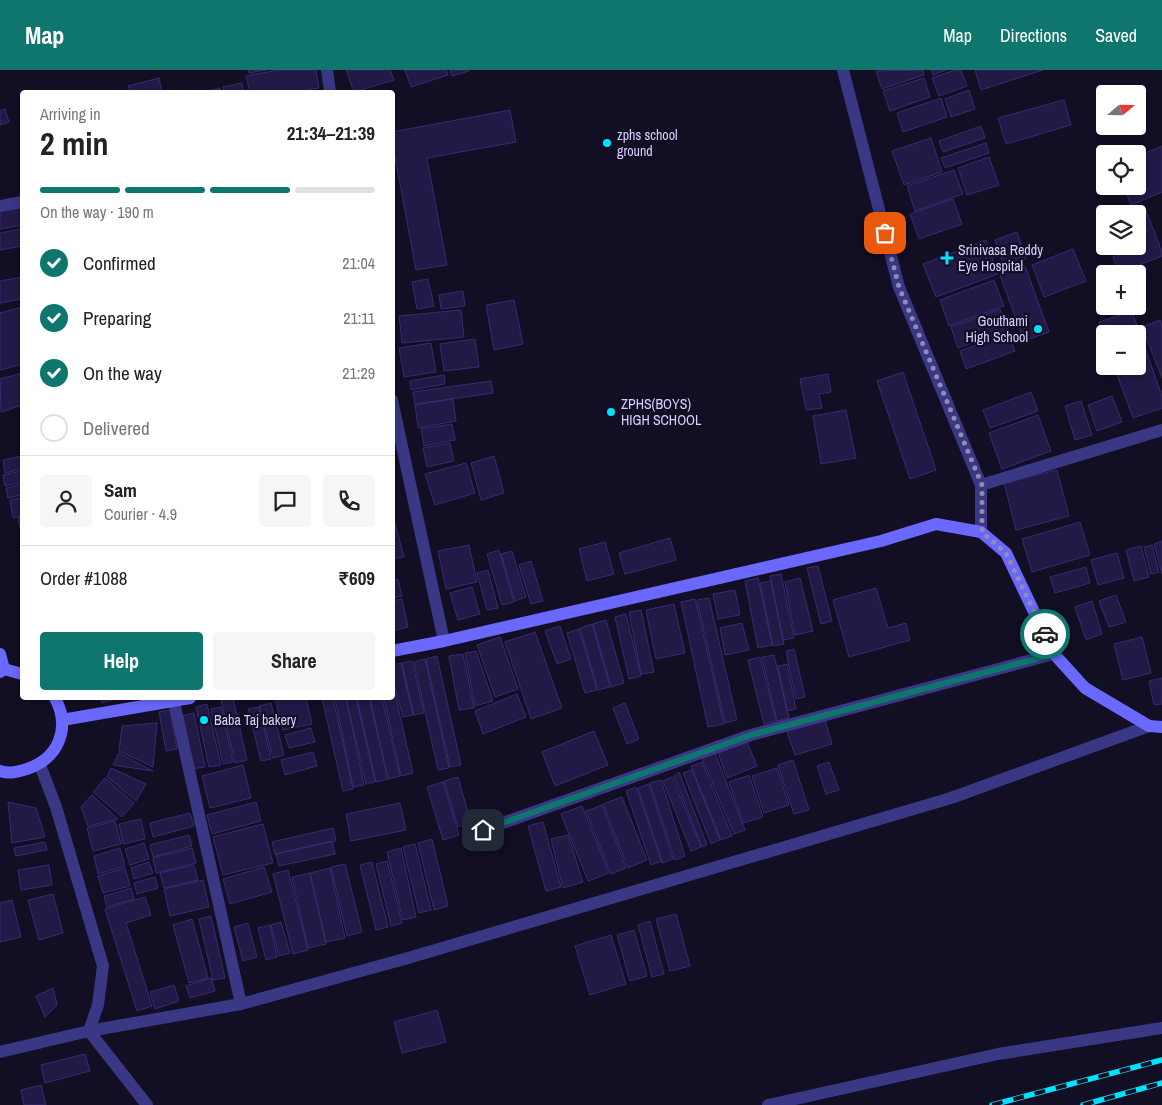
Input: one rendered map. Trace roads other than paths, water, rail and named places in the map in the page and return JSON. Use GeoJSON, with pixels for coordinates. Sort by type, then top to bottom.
{"type":"FeatureCollection","features":[{"type":"Feature","properties":{"kind":"main road"},"geometry":{"type":"LineString","coordinates":[[395,650],[444,641],[881,541],[936,524],[982,532],[1006,553],[1054,654],[1085,688],[1149,726],[1162,727]]}},
{"type":"Feature","properties":{"kind":"main road"},"geometry":{"type":"LineString","coordinates":[[0,654],[2,671],[20,674]]}},
{"type":"Feature","properties":{"kind":"main road"},"geometry":{"type":"LineString","coordinates":[[0,771],[16,772],[40,764],[50,756],[57,746],[61,734],[62,720],[56,700]]}},
{"type":"Feature","properties":{"kind":"main road"},"geometry":{"type":"LineString","coordinates":[[62,720],[182,700]]}},
{"type":"Feature","properties":{"kind":"street"},"geometry":{"type":"LineString","coordinates":[[327,70],[330,90]]}},
{"type":"Feature","properties":{"kind":"street"},"geometry":{"type":"LineString","coordinates":[[843,70],[899,287],[982,485],[982,532]]}},
{"type":"Feature","properties":{"kind":"street"},"geometry":{"type":"LineString","coordinates":[[0,206],[20,202]]}},
{"type":"Feature","properties":{"kind":"street"},"geometry":{"type":"LineString","coordinates":[[395,414],[444,641]]}},
{"type":"Feature","properties":{"kind":"street"},"geometry":{"type":"LineString","coordinates":[[982,485],[1162,430]]}},
{"type":"Feature","properties":{"kind":"street"},"geometry":{"type":"LineString","coordinates":[[483,830],[751,735],[1054,654]]}},
{"type":"Feature","properties":{"kind":"street"},"geometry":{"type":"LineString","coordinates":[[174,702],[241,1004]]}},
{"type":"Feature","properties":{"kind":"street"},"geometry":{"type":"LineString","coordinates":[[0,1052],[89,1031],[241,1004],[408,958],[951,798],[1149,726]]}},
{"type":"Feature","properties":{"kind":"street"},"geometry":{"type":"LineString","coordinates":[[40,764],[56,806],[103,966],[98,1005],[89,1031]]}},
{"type":"Feature","properties":{"kind":"street"},"geometry":{"type":"LineString","coordinates":[[768,1105],[998,1054],[1162,1028]]}},
{"type":"Feature","properties":{"kind":"street"},"geometry":{"type":"LineString","coordinates":[[89,1031],[147,1105]]}},
{"type":"Feature","properties":{"kind":"railway"},"geometry":{"type":"LineString","coordinates":[[992,1105],[1162,1060]]}},
{"type":"Feature","properties":{"kind":"railway"},"geometry":{"type":"LineString","coordinates":[[1083,1105],[1162,1083]]}},
{"type":"Feature","properties":{"kind":"place","name":"zphs school ground"},"geometry":{"type":"Point","coordinates":[607,143]}},
{"type":"Feature","properties":{"kind":"place","name":"Srinivasa Reddy Eye Hospital"},"geometry":{"type":"Point","coordinates":[947,258]}},
{"type":"Feature","properties":{"kind":"place","name":"Gouthami High School"},"geometry":{"type":"Point","coordinates":[1038,329]}},
{"type":"Feature","properties":{"kind":"place","name":"ZPHS(BOYS) HIGH SCHOOL"},"geometry":{"type":"Point","coordinates":[611,412]}},
{"type":"Feature","properties":{"kind":"place","name":"Baba Taj bakery"},"geometry":{"type":"Point","coordinates":[204,720]}}]}
